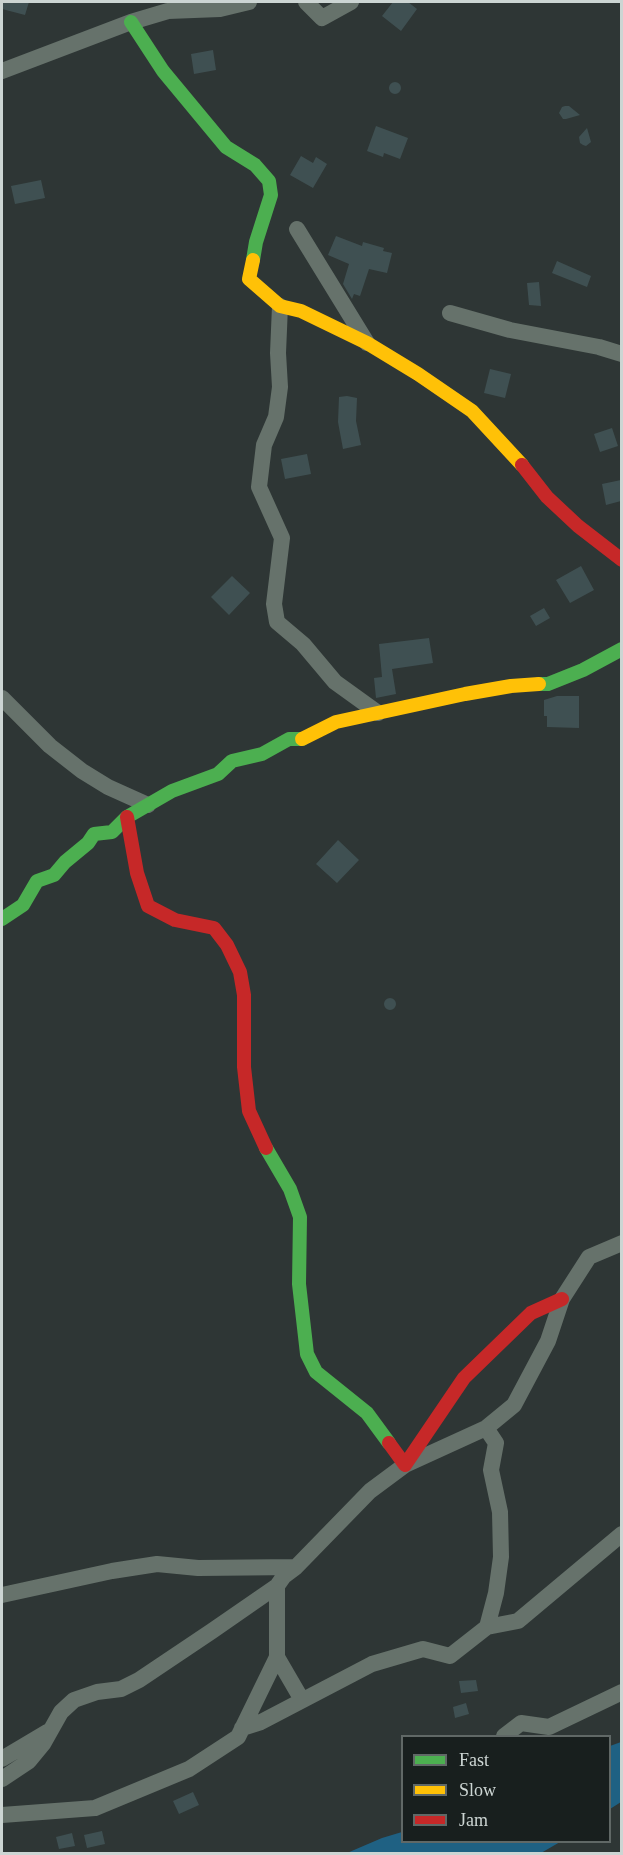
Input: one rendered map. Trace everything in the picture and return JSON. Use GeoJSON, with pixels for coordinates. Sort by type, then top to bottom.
{"type":"FeatureCollection","features":[{"type":"Feature","properties":{"kind":"street"},"geometry":{"type":"LineString","coordinates":[[2,71],[130,22],[168,11],[220,9],[249,2]]}},
{"type":"Feature","properties":{"kind":"street"},"geometry":{"type":"LineString","coordinates":[[306,2],[322,18],[351,2]]}},
{"type":"Feature","properties":{"kind":"street"},"geometry":{"type":"LineString","coordinates":[[130,22],[163,71],[226,147],[255,165],[269,181],[271,195],[256,242],[249,279],[280,306],[301,311],[367,343],[472,411],[515,456],[548,497],[578,526],[621,560]]}},
{"type":"Feature","properties":{"kind":"street"},"geometry":{"type":"LineString","coordinates":[[297,229],[367,343]]}},
{"type":"Feature","properties":{"kind":"street"},"geometry":{"type":"LineString","coordinates":[[280,306],[278,353],[280,387],[276,417],[264,445],[259,487],[282,538],[274,604],[278,622],[303,644],[335,682],[378,713]]}},
{"type":"Feature","properties":{"kind":"street"},"geometry":{"type":"LineString","coordinates":[[450,313],[510,330],[599,347],[621,354]]}},
{"type":"Feature","properties":{"kind":"street"},"geometry":{"type":"LineString","coordinates":[[2,918],[23,905],[37,881],[54,875],[65,862],[88,843],[94,834],[112,832],[127,817],[147,805],[172,791],[218,774],[231,761],[262,754],[289,739],[299,740],[336,722],[465,694],[511,686],[548,684],[583,670],[621,649]]}},
{"type":"Feature","properties":{"kind":"street"},"geometry":{"type":"LineString","coordinates":[[2,698],[50,746],[82,771],[108,787],[147,805]]}},
{"type":"Feature","properties":{"kind":"street"},"geometry":{"type":"LineString","coordinates":[[127,817],[137,873],[148,906],[175,920],[214,928],[227,945],[240,972],[244,995],[244,1067],[249,1111],[260,1138],[290,1189],[300,1217],[299,1284],[307,1354],[316,1372],[367,1413],[405,1465]]}},
{"type":"Feature","properties":{"kind":"street"},"geometry":{"type":"LineString","coordinates":[[2,1779],[29,1761],[43,1744],[61,1712],[74,1700],[97,1692],[121,1689],[139,1680],[277,1586],[284,1576],[296,1567],[370,1491],[405,1465],[486,1428],[514,1405],[548,1341],[562,1299],[589,1257],[621,1243]]}},
{"type":"Feature","properties":{"kind":"street"},"geometry":{"type":"LineString","coordinates":[[405,1465],[464,1378],[531,1313],[562,1299]]}},
{"type":"Feature","properties":{"kind":"street"},"geometry":{"type":"LineString","coordinates":[[486,1428],[496,1443],[491,1470],[500,1512],[501,1557],[496,1593],[487,1627]]}},
{"type":"Feature","properties":{"kind":"street"},"geometry":{"type":"LineString","coordinates":[[242,1728],[261,1722],[372,1664],[423,1649],[450,1656],[487,1627],[518,1621],[621,1534]]}},
{"type":"Feature","properties":{"kind":"street"},"geometry":{"type":"LineString","coordinates":[[2,1595],[112,1570],[158,1564],[198,1568],[296,1567]]}},
{"type":"Feature","properties":{"kind":"street"},"geometry":{"type":"LineString","coordinates":[[2,1815],[95,1808],[189,1770],[238,1737],[277,1657],[277,1586]]}},
{"type":"Feature","properties":{"kind":"street"},"geometry":{"type":"LineString","coordinates":[[277,1657],[302,1700]]}},
{"type":"Feature","properties":{"kind":"street"},"geometry":{"type":"LineString","coordinates":[[506,1735],[521,1723],[549,1727],[621,1692]]}},
{"type":"Feature","properties":{"kind":"street"},"geometry":{"type":"LineString","coordinates":[[2,1759],[52,1729]]}},
{"type":"Feature","properties":{"kind":"water"},"geometry":{"type":"Polygon","coordinates":[[[621,1742],[621,1802],[611,1808],[611,1746],[621,1742]]]}},
{"type":"Feature","properties":{"kind":"water"},"geometry":{"type":"Polygon","coordinates":[[[401,1832],[401,1843],[558,1843],[541,1853],[347,1853],[401,1832]]]}},
{"type":"Feature","properties":{"kind":"building"},"geometry":{"type":"Polygon","coordinates":[[[2,2],[29,2],[25,15],[2,9],[2,2]]]}},
{"type":"Feature","properties":{"kind":"building"},"geometry":{"type":"Polygon","coordinates":[[[393,2],[408,2],[417,9],[401,31],[382,16],[393,2]]]}},
{"type":"Feature","properties":{"kind":"building"},"geometry":{"type":"Polygon","coordinates":[[[213,50],[216,70],[194,74],[191,54],[213,50]]]}},
{"type":"Feature","properties":{"kind":"building"},"geometry":{"type":"Polygon","coordinates":[[[397,82],[401,88],[397,94],[393,94],[389,86],[397,82]]]}},
{"type":"Feature","properties":{"kind":"building"},"geometry":{"type":"Polygon","coordinates":[[[565,106],[569,106],[580,115],[563,119],[559,113],[565,106]]]}},
{"type":"Feature","properties":{"kind":"building"},"geometry":{"type":"Polygon","coordinates":[[[376,126],[408,138],[400,159],[384,153],[383,157],[367,151],[376,126]]]}},
{"type":"Feature","properties":{"kind":"building"},"geometry":{"type":"Polygon","coordinates":[[[587,128],[591,142],[586,146],[580,143],[579,137],[587,128]]]}},
{"type":"Feature","properties":{"kind":"building"},"geometry":{"type":"Polygon","coordinates":[[[301,156],[313,163],[316,157],[327,164],[313,188],[290,175],[301,156]]]}},
{"type":"Feature","properties":{"kind":"building"},"geometry":{"type":"Polygon","coordinates":[[[41,180],[45,198],[15,204],[11,186],[41,180]]]}},
{"type":"Feature","properties":{"kind":"building"},"geometry":{"type":"Polygon","coordinates":[[[336,236],[362,246],[363,242],[384,248],[383,251],[392,253],[387,273],[369,269],[360,296],[354,294],[352,299],[343,284],[349,264],[328,255],[336,236]]]}},
{"type":"Feature","properties":{"kind":"building"},"geometry":{"type":"Polygon","coordinates":[[[557,261],[591,276],[587,287],[552,273],[557,261]]]}},
{"type":"Feature","properties":{"kind":"building"},"geometry":{"type":"Polygon","coordinates":[[[539,282],[541,306],[529,305],[527,283],[539,282]]]}},
{"type":"Feature","properties":{"kind":"building"},"geometry":{"type":"Polygon","coordinates":[[[490,369],[511,374],[505,398],[484,393],[490,369]]]}},
{"type":"Feature","properties":{"kind":"building"},"geometry":{"type":"Polygon","coordinates":[[[339,397],[357,398],[356,421],[361,445],[343,449],[338,422],[339,397]]]}},
{"type":"Feature","properties":{"kind":"building"},"geometry":{"type":"Polygon","coordinates":[[[612,428],[618,446],[600,452],[594,434],[612,428]]]}},
{"type":"Feature","properties":{"kind":"building"},"geometry":{"type":"Polygon","coordinates":[[[307,454],[311,474],[285,479],[281,459],[307,454]]]}},
{"type":"Feature","properties":{"kind":"building"},"geometry":{"type":"Polygon","coordinates":[[[621,480],[621,501],[606,505],[602,484],[621,480]]]}},
{"type":"Feature","properties":{"kind":"building"},"geometry":{"type":"Polygon","coordinates":[[[581,566],[594,590],[570,603],[556,580],[581,566]]]}},
{"type":"Feature","properties":{"kind":"building"},"geometry":{"type":"Polygon","coordinates":[[[232,576],[250,593],[229,615],[211,597],[232,576]]]}},
{"type":"Feature","properties":{"kind":"building"},"geometry":{"type":"Polygon","coordinates":[[[544,608],[550,618],[536,626],[530,616],[544,608]]]}},
{"type":"Feature","properties":{"kind":"building"},"geometry":{"type":"Polygon","coordinates":[[[429,638],[433,663],[392,669],[396,694],[376,698],[374,678],[382,677],[379,644],[429,638]]]}},
{"type":"Feature","properties":{"kind":"building"},"geometry":{"type":"Polygon","coordinates":[[[557,696],[579,696],[579,728],[547,727],[544,700],[557,696]]]}},
{"type":"Feature","properties":{"kind":"building"},"geometry":{"type":"Polygon","coordinates":[[[338,840],[359,860],[337,883],[316,864],[338,840]]]}},
{"type":"Feature","properties":{"kind":"building"},"geometry":{"type":"Polygon","coordinates":[[[392,998],[396,1004],[392,1010],[388,1010],[384,1002],[392,998]]]}},
{"type":"Feature","properties":{"kind":"building"},"geometry":{"type":"Polygon","coordinates":[[[476,1680],[478,1691],[461,1693],[459,1681],[476,1680]]]}},
{"type":"Feature","properties":{"kind":"building"},"geometry":{"type":"Polygon","coordinates":[[[466,1703],[469,1714],[455,1718],[453,1707],[466,1703]]]}},
{"type":"Feature","properties":{"kind":"building"},"geometry":{"type":"Polygon","coordinates":[[[193,1792],[199,1805],[179,1814],[173,1801],[193,1792]]]}},
{"type":"Feature","properties":{"kind":"building"},"geometry":{"type":"Polygon","coordinates":[[[102,1831],[105,1844],[87,1848],[84,1835],[102,1831]]]}},
{"type":"Feature","properties":{"kind":"building"},"geometry":{"type":"Polygon","coordinates":[[[72,1833],[75,1846],[59,1849],[56,1837],[72,1833]]]}},
{"type":"Feature","properties":{"kind":"traffic: fast"},"geometry":{"type":"LineString","coordinates":[[131,22],[163,71],[226,147],[255,165],[269,181],[271,195],[256,242],[253,260]]}},
{"type":"Feature","properties":{"kind":"traffic: fast"},"geometry":{"type":"LineString","coordinates":[[539,684],[548,684],[583,670],[622,649]]}},
{"type":"Feature","properties":{"kind":"traffic: fast"},"geometry":{"type":"LineString","coordinates":[[2,919],[23,905],[37,881],[54,875],[65,862],[88,843],[94,834],[112,832],[127,817],[172,791],[218,774],[232,761],[262,754],[289,739],[302,739]]}},
{"type":"Feature","properties":{"kind":"traffic: fast"},"geometry":{"type":"LineString","coordinates":[[266,1148],[290,1189],[300,1217],[299,1284],[307,1354],[316,1372],[367,1413],[389,1443]]}},
{"type":"Feature","properties":{"kind":"traffic: slow"},"geometry":{"type":"LineString","coordinates":[[253,260],[249,279],[280,306],[301,311],[367,343],[418,374],[472,411],[522,465]]}},
{"type":"Feature","properties":{"kind":"traffic: slow"},"geometry":{"type":"LineString","coordinates":[[302,739],[336,722],[465,694],[539,684]]}},
{"type":"Feature","properties":{"kind":"traffic: jam"},"geometry":{"type":"LineString","coordinates":[[522,465],[547,497],[578,526],[622,560]]}},
{"type":"Feature","properties":{"kind":"traffic: jam"},"geometry":{"type":"LineString","coordinates":[[127,817],[137,873],[148,906],[175,920],[214,928],[227,945],[240,972],[244,995],[244,1067],[249,1111],[266,1148]]}},
{"type":"Feature","properties":{"kind":"traffic: jam"},"geometry":{"type":"LineString","coordinates":[[389,1443],[405,1465],[464,1378],[531,1313],[562,1299]]}}]}
